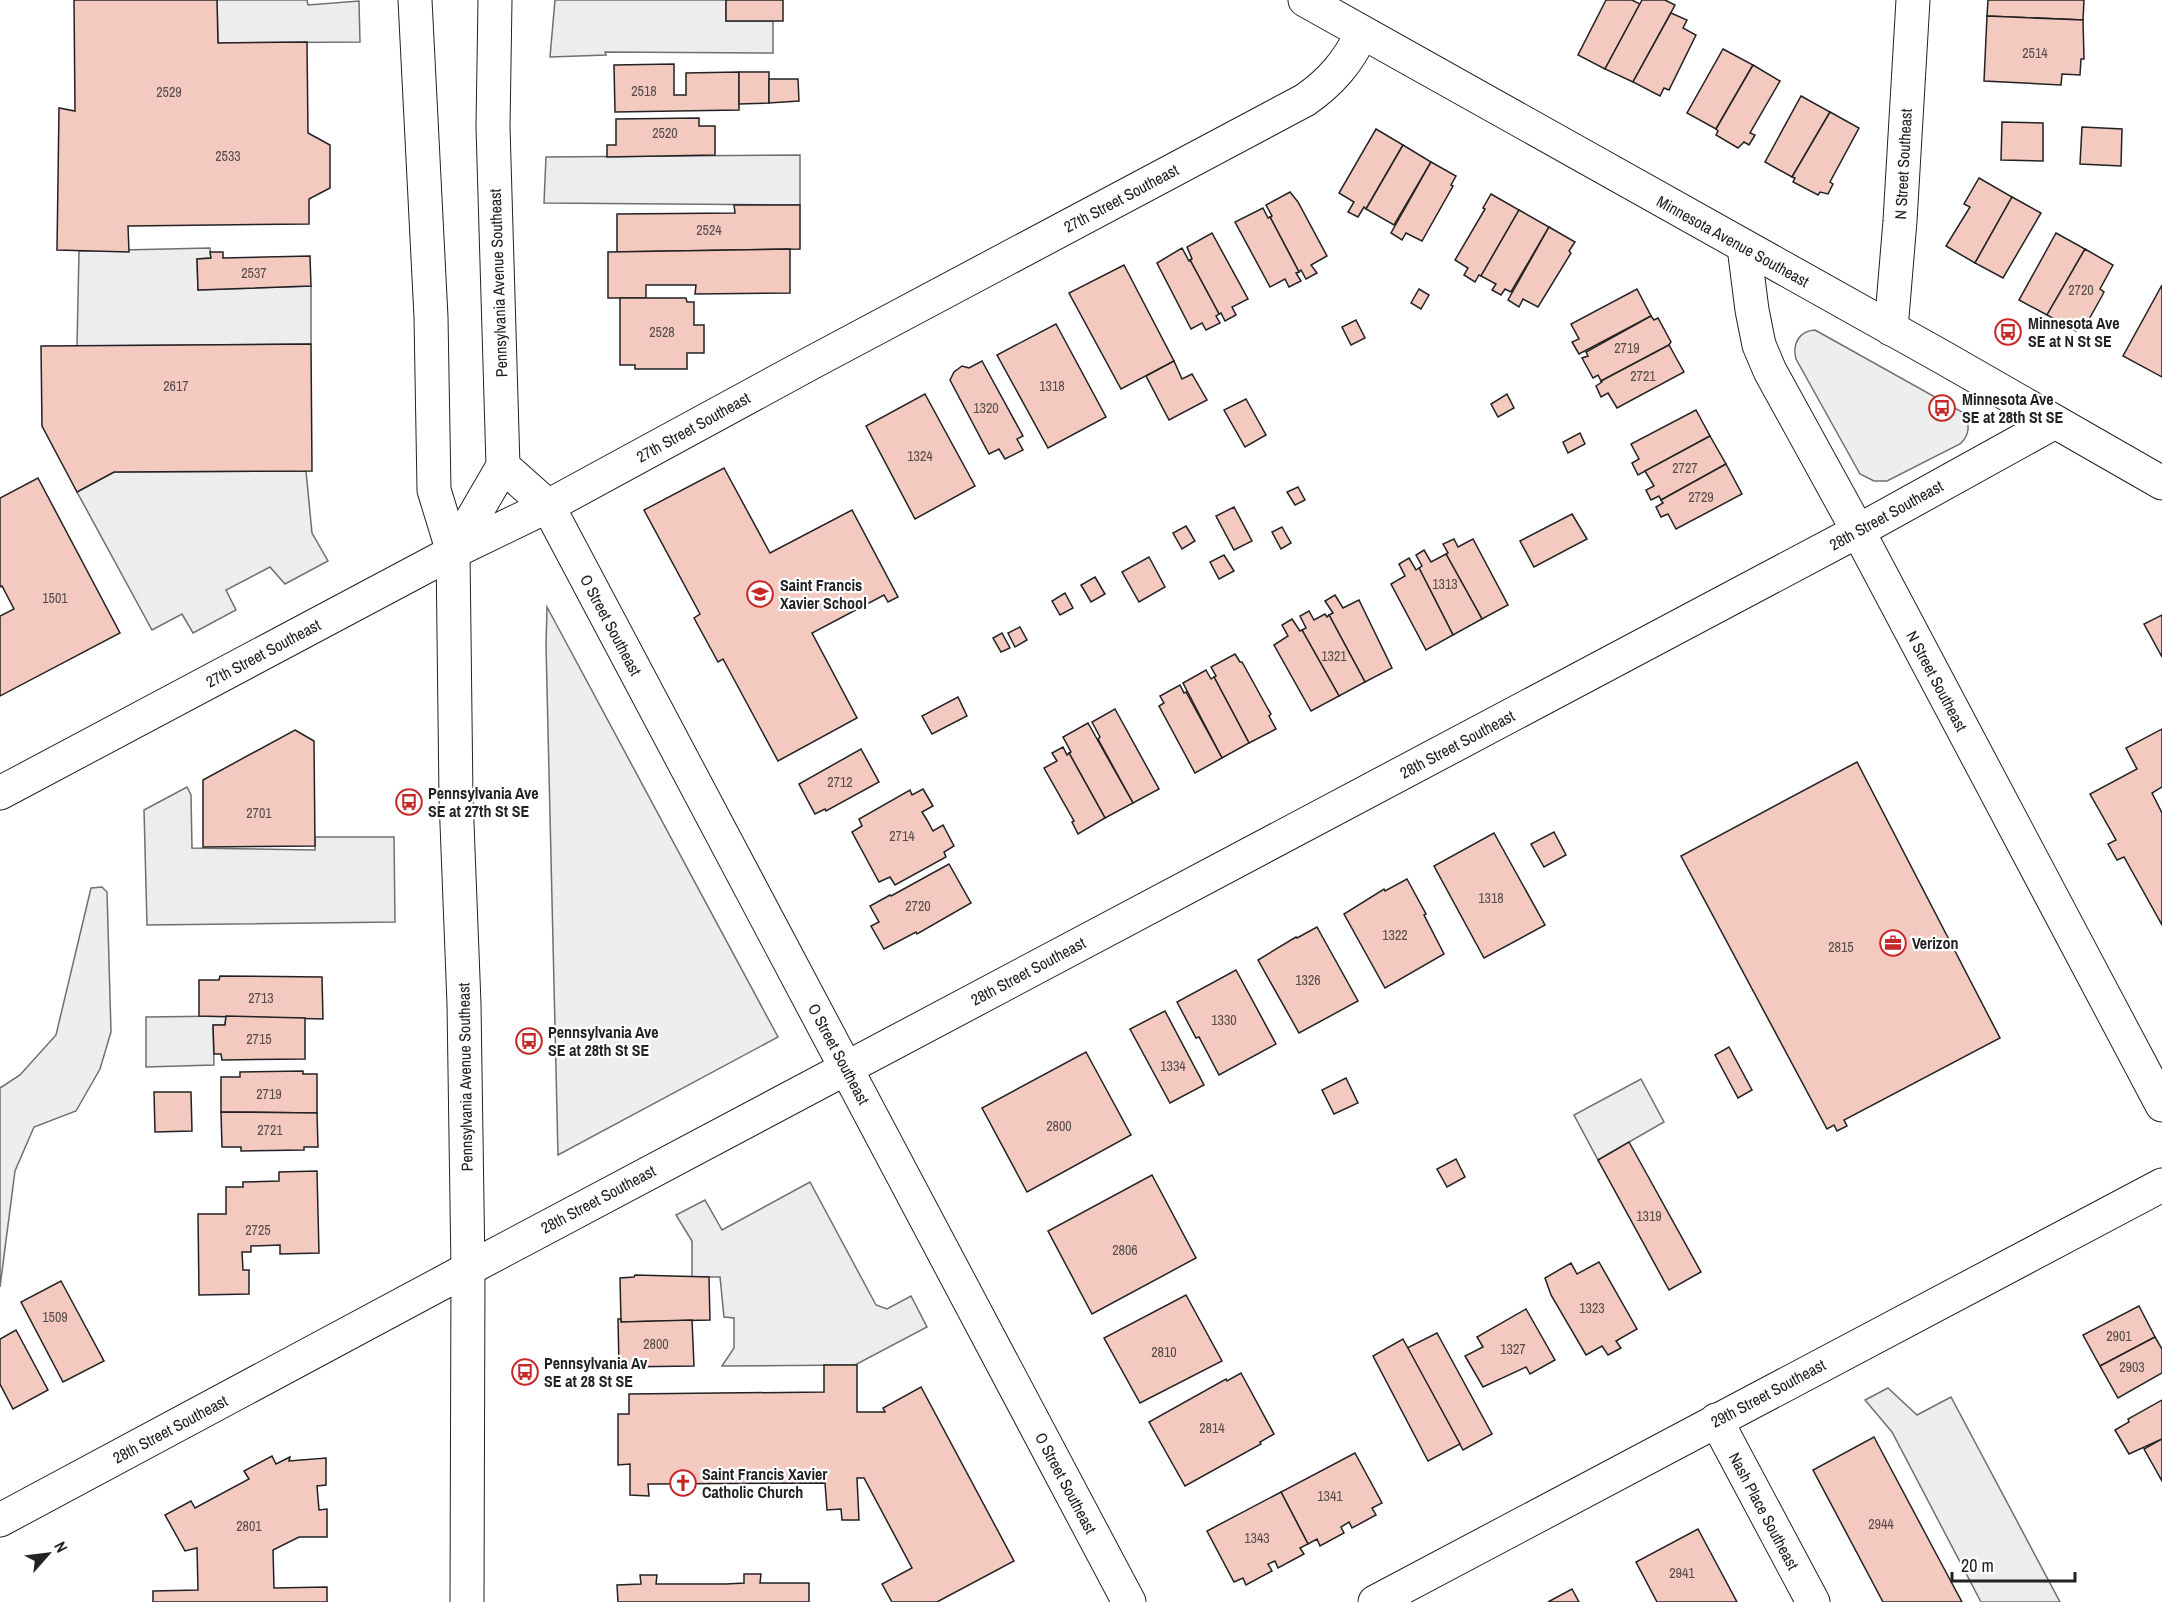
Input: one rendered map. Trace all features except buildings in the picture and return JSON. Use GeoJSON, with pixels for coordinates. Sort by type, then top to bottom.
{"type":"FeatureCollection","features":[{"type":"Feature","properties":{"kind":"main road","name":"Pennsylvania Avenue Southeast"},"geometry":{"type":"LineString","coordinates":[[415,0],[431,317],[434,490],[453,552],[456,798],[464,1004],[468,1269],[467,1602]]}},
{"type":"Feature","properties":{"kind":"main road","name":"Pennsylvania Avenue Southeast"},"geometry":{"type":"LineString","coordinates":[[495,0],[493,127],[502,466]]}},
{"type":"Feature","properties":{"kind":"main road","name":"Minnesota Avenue Southeast"},"geometry":{"type":"LineString","coordinates":[[1305,0],[2162,483]]}},
{"type":"Feature","properties":{"kind":"main road","name":"N Street Southeast"},"geometry":{"type":"LineString","coordinates":[[1891,329],[1913,0]]}},
{"type":"Feature","properties":{"kind":"main road","name":"27th Street Southeast"},"geometry":{"type":"LineString","coordinates":[[0,793],[453,552],[548,506],[821,357],[1305,100],[1331,80],[1346,61],[1362,33]]}},
{"type":"Feature","properties":{"kind":"main road","name":"N Street Southeast"},"geometry":{"type":"LineString","coordinates":[[1744,247],[1759,345],[1770,371],[1858,531],[2162,1105]]}},
{"type":"Feature","properties":{"kind":"main road","name":"28th Street Southeast"},"geometry":{"type":"LineString","coordinates":[[0,1520],[1858,531],[2055,422]]}},
{"type":"Feature","properties":{"kind":"main road"},"geometry":{"type":"LineString","coordinates":[[453,552],[502,466],[548,506]]}},
{"type":"Feature","properties":{"kind":"main road","name":"O Street Southeast"},"geometry":{"type":"LineString","coordinates":[[548,506],[1129,1602]]}},
{"type":"Feature","properties":{"kind":"main road","name":"29th Street Southeast"},"geometry":{"type":"LineString","coordinates":[[1375,1602],[2162,1185]]}},
{"type":"Feature","properties":{"kind":"main road","name":"Nash Place Southeast"},"geometry":{"type":"LineString","coordinates":[[1716,1420],[1813,1602]]}},
{"type":"Feature","properties":{"kind":"shaded area"},"geometry":{"type":"Polygon","coordinates":[[[217,0],[307,0],[308,5],[359,1],[360,42],[218,43],[217,0]]]}},
{"type":"Feature","properties":{"kind":"shaded area"},"geometry":{"type":"Polygon","coordinates":[[[555,0],[726,0],[726,21],[773,21],[773,53],[605,52],[606,55],[550,57],[555,0]]]}},
{"type":"Feature","properties":{"kind":"shaded area"},"geometry":{"type":"Polygon","coordinates":[[[800,155],[800,205],[544,203],[546,157],[800,155]]]}},
{"type":"Feature","properties":{"kind":"shaded area"},"geometry":{"type":"Polygon","coordinates":[[[210,248],[211,258],[197,259],[198,290],[311,286],[311,344],[77,346],[79,251],[210,248]]]}},
{"type":"Feature","properties":{"kind":"shaded area"},"geometry":{"type":"Polygon","coordinates":[[[1815,330],[1962,412],[1968,425],[1967,433],[1960,444],[1887,481],[1874,481],[1860,474],[1796,359],[1795,348],[1798,339],[1805,333],[1815,330]]]}},
{"type":"Feature","properties":{"kind":"shaded area"},"geometry":{"type":"Polygon","coordinates":[[[306,471],[312,533],[328,561],[285,584],[270,567],[226,590],[236,610],[193,633],[182,614],[152,630],[77,492],[114,472],[306,471]]]}},
{"type":"Feature","properties":{"kind":"shaded area"},"geometry":{"type":"Polygon","coordinates":[[[547,607],[778,1037],[558,1155],[546,645],[547,607]]]}},
{"type":"Feature","properties":{"kind":"shaded area"},"geometry":{"type":"Polygon","coordinates":[[[187,787],[191,795],[192,848],[315,850],[315,837],[394,837],[395,922],[147,925],[144,810],[187,787]]]}},
{"type":"Feature","properties":{"kind":"shaded area"},"geometry":{"type":"Polygon","coordinates":[[[102,887],[107,892],[111,1032],[100,1069],[76,1111],[34,1127],[15,1171],[0,1287],[0,1088],[20,1075],[56,1035],[91,888],[102,887]]]}},
{"type":"Feature","properties":{"kind":"shaded area"},"geometry":{"type":"Polygon","coordinates":[[[226,1016],[225,1025],[213,1025],[214,1065],[146,1067],[146,1017],[226,1016]]]}},
{"type":"Feature","properties":{"kind":"shaded area"},"geometry":{"type":"Polygon","coordinates":[[[1641,1079],[1664,1122],[1598,1160],[1574,1115],[1641,1079]]]}},
{"type":"Feature","properties":{"kind":"shaded area"},"geometry":{"type":"Polygon","coordinates":[[[810,1182],[876,1305],[887,1309],[911,1296],[927,1327],[855,1365],[722,1366],[734,1348],[734,1318],[724,1317],[720,1277],[692,1277],[692,1241],[676,1215],[705,1200],[722,1230],[810,1182]]]}},
{"type":"Feature","properties":{"kind":"shaded area"},"geometry":{"type":"Polygon","coordinates":[[[1888,1388],[1917,1415],[1951,1397],[2060,1602],[1981,1602],[1892,1432],[1865,1400],[1888,1388]]]}},
{"type":"Feature","properties":{"kind":"place","name":"Minnesota Ave SE at N St SE"},"geometry":{"type":"Point","coordinates":[2008,332]}},
{"type":"Feature","properties":{"kind":"place","name":"Minnesota Ave SE at 28th St SE"},"geometry":{"type":"Point","coordinates":[1942,408]}},
{"type":"Feature","properties":{"kind":"place","name":"Saint Francis Xavier School"},"geometry":{"type":"Point","coordinates":[760,594]}},
{"type":"Feature","properties":{"kind":"place","name":"Pennsylvania Ave SE at 27th St SE"},"geometry":{"type":"Point","coordinates":[409,802]}},
{"type":"Feature","properties":{"kind":"place","name":"Verizon"},"geometry":{"type":"Point","coordinates":[1893,943]}},
{"type":"Feature","properties":{"kind":"place","name":"Pennsylvania Ave SE at 28th St SE"},"geometry":{"type":"Point","coordinates":[529,1041]}},
{"type":"Feature","properties":{"kind":"place","name":"Pennsylvania Av SE at 28 St SE"},"geometry":{"type":"Point","coordinates":[525,1372]}},
{"type":"Feature","properties":{"kind":"place","name":"Saint Francis Xavier Catholic Church"},"geometry":{"type":"Point","coordinates":[683,1483]}}]}
